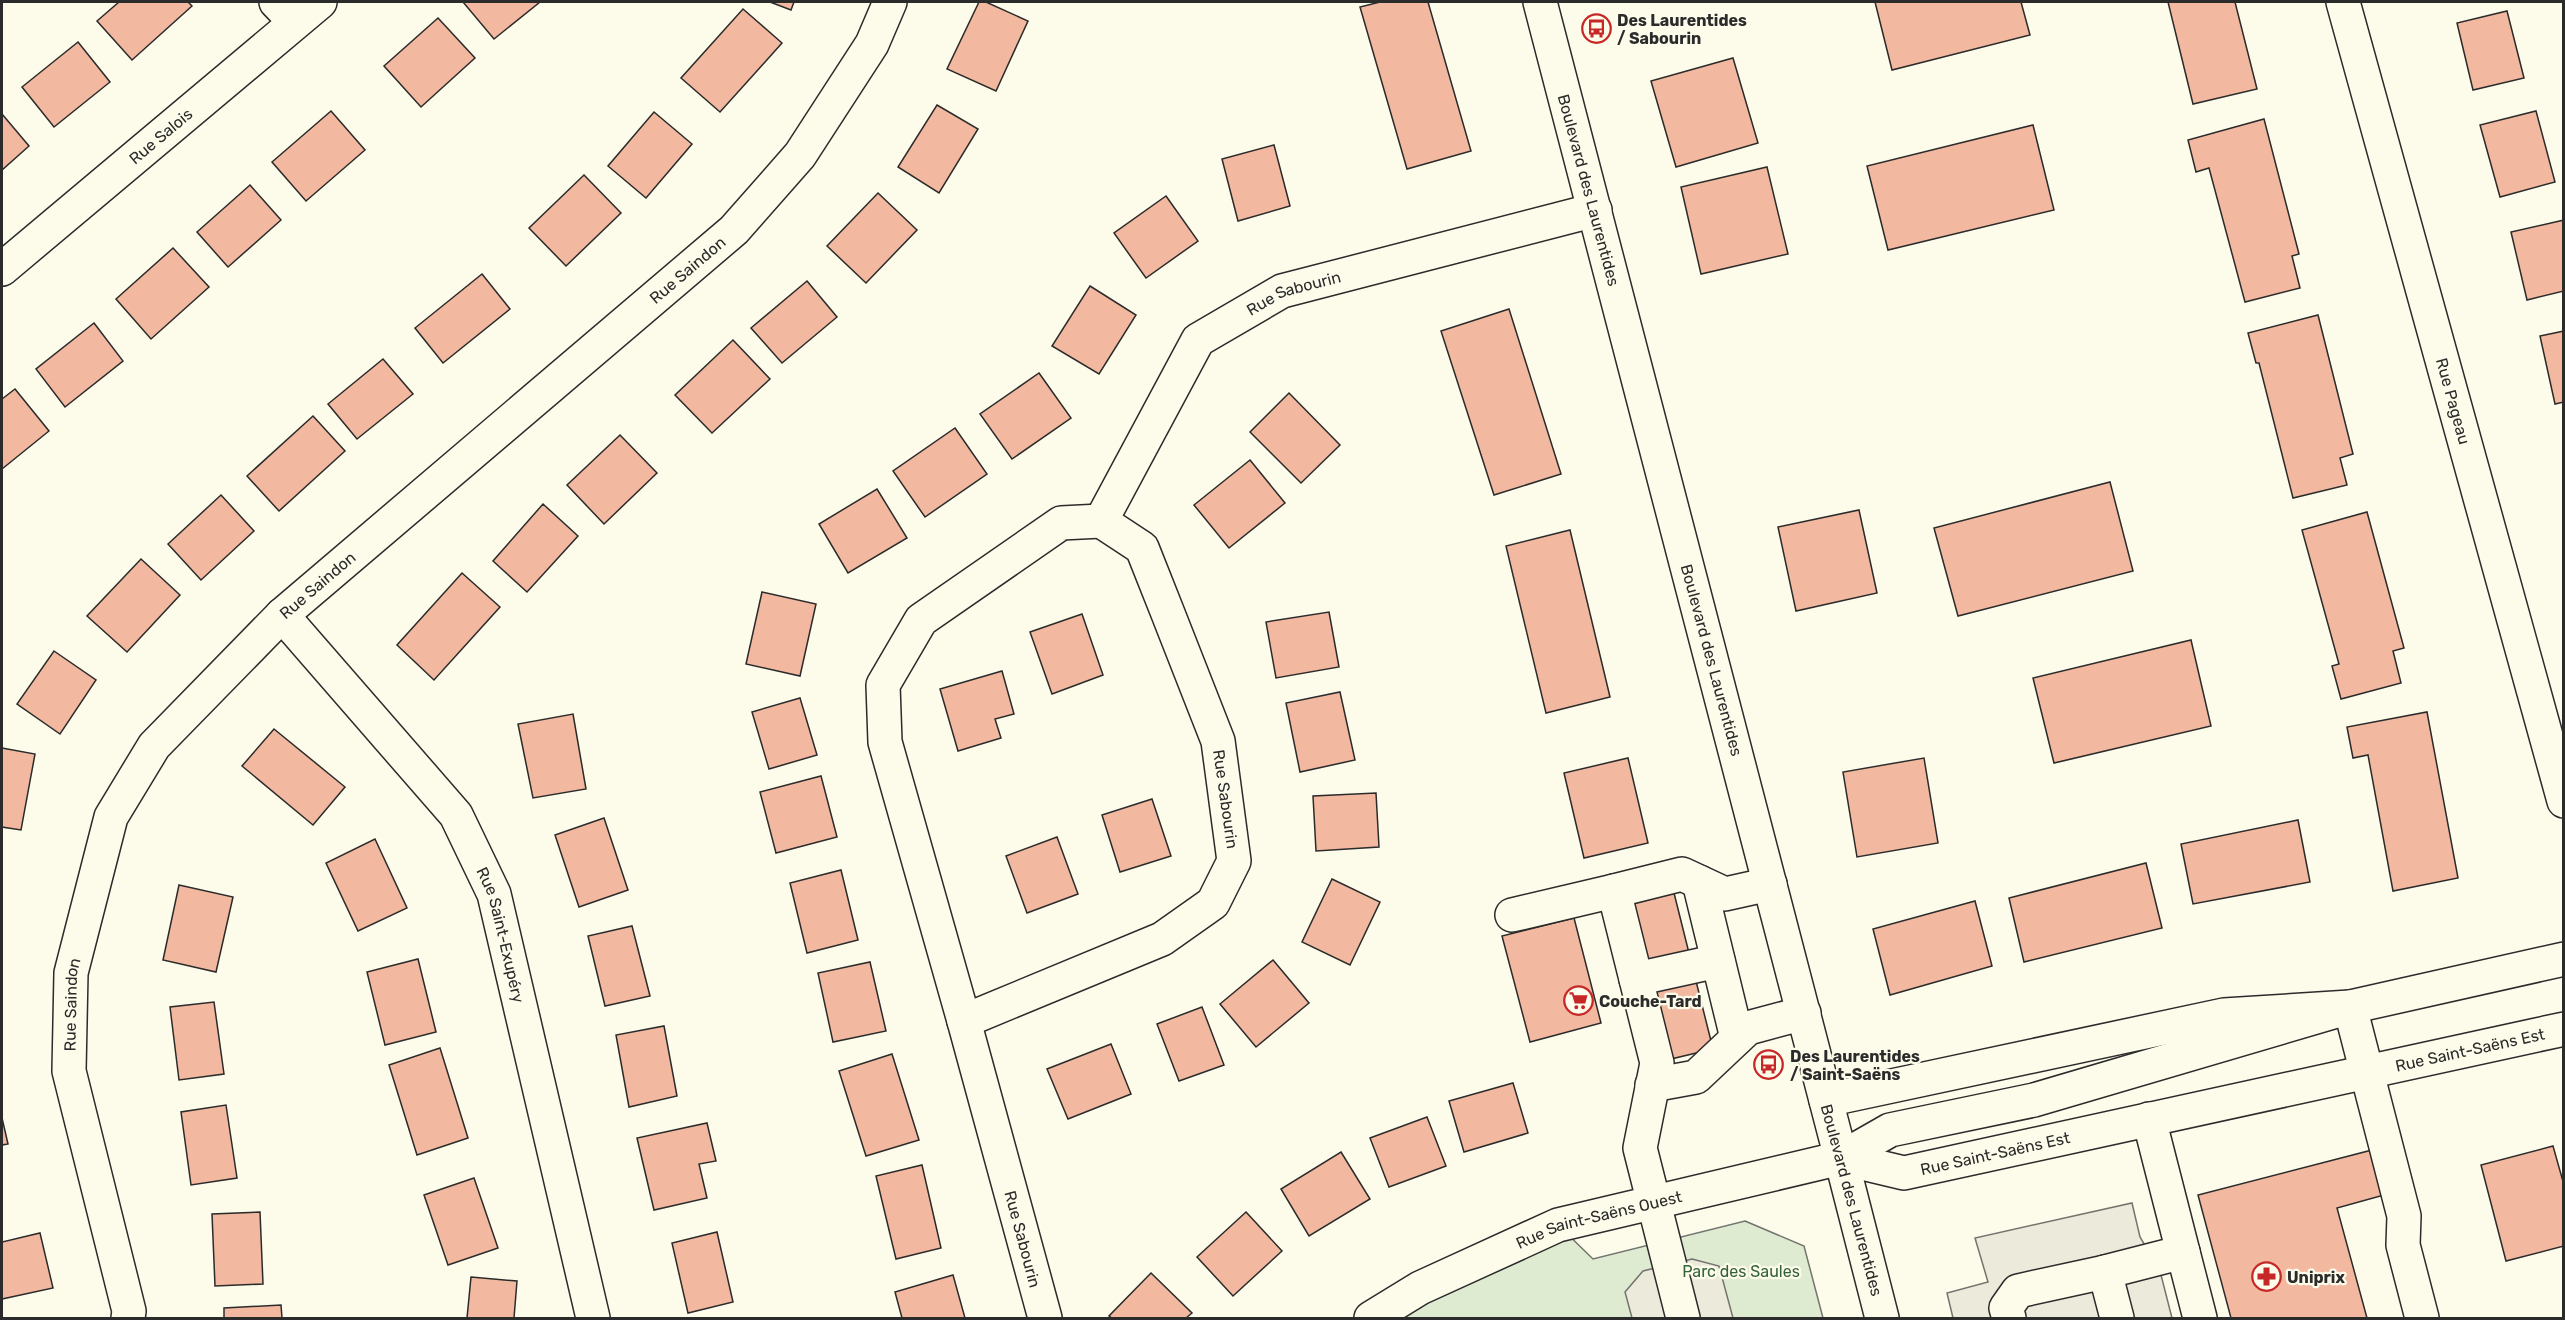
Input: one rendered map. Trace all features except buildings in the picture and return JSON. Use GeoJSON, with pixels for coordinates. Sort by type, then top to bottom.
{"type":"FeatureCollection","features":[{"type":"Feature","properties":{"kind":"street","name":"Rue Salois"},"geometry":{"type":"LineString","coordinates":[[2,269],[285,12],[320,2]]}},
{"type":"Feature","properties":{"kind":"street","name":"Rue Saindon"},"geometry":{"type":"LineString","coordinates":[[128,1318],[129,1311],[69,1071],[71,974],[111,817],[154,746],[282,615],[734,230],[800,155],[873,44],[890,2]]}},
{"type":"Feature","properties":{"kind":"street","name":"Boulevard des Laurentides"},"geometry":{"type":"LineString","coordinates":[[1540,2],[1882,1318]]}},
{"type":"Feature","properties":{"kind":"street","name":"Rue Pageau"},"geometry":{"type":"LineString","coordinates":[[2343,2],[2564,801]]}},
{"type":"Feature","properties":{"kind":"street","name":"Rue Sabourin"},"geometry":{"type":"LineString","coordinates":[[1101,521],[1198,340],[1282,291],[1595,210]]}},
{"type":"Feature","properties":{"kind":"street","name":"Rue Sabourin"},"geometry":{"type":"LineString","coordinates":[[964,1021],[1162,939],[1213,903],[1234,861],[1218,741],[1142,548],[1101,521],[1061,523],[921,620],[883,685],[885,742],[1045,1318]]}},
{"type":"Feature","properties":{"kind":"street","name":"Rue Saint-Exupéry"},"geometry":{"type":"LineString","coordinates":[[282,615],[456,815],[494,894],[592,1318]]}},
{"type":"Feature","properties":{"kind":"street"},"geometry":{"type":"LineString","coordinates":[[1512,915],[1682,874],[1725,894],[1770,884]]}},
{"type":"Feature","properties":{"kind":"street"},"geometry":{"type":"LineString","coordinates":[[1699,882],[1737,1038]]}},
{"type":"Feature","properties":{"kind":"street"},"geometry":{"type":"LineString","coordinates":[[1614,891],[1657,1063],[1640,1148],[1683,1318]]}},
{"type":"Feature","properties":{"kind":"street"},"geometry":{"type":"LineString","coordinates":[[1841,1158],[1890,1130],[2034,1100],[2350,1007],[2564,959]]}},
{"type":"Feature","properties":{"kind":"street"},"geometry":{"type":"LineString","coordinates":[[1636,979],[1719,961]]}},
{"type":"Feature","properties":{"kind":"street"},"geometry":{"type":"LineString","coordinates":[[2350,1007],[2404,1216],[2403,1245],[2422,1318]]}},
{"type":"Feature","properties":{"kind":"street"},"geometry":{"type":"LineString","coordinates":[[1826,1100],[2224,1015],[2350,1007]]}},
{"type":"Feature","properties":{"kind":"street"},"geometry":{"type":"LineString","coordinates":[[1652,1085],[1696,1077],[1748,1028],[1804,1013]]}},
{"type":"Feature","properties":{"kind":"street","name":"Rue Saint-Saëns Est"},"geometry":{"type":"LineString","coordinates":[[1841,1158],[1905,1173],[2564,1029]]}},
{"type":"Feature","properties":{"kind":"street"},"geometry":{"type":"LineString","coordinates":[[2149,1119],[2200,1318]]}},
{"type":"Feature","properties":{"kind":"street","name":"Rue Saint-Saëns Ouest"},"geometry":{"type":"LineString","coordinates":[[1371,1318],[1420,1288],[1558,1225],[1841,1158]]}},
{"type":"Feature","properties":{"kind":"street"},"geometry":{"type":"LineString","coordinates":[[2008,1318],[2006,1308],[2018,1291],[2183,1252]]}},
{"type":"Feature","properties":{"kind":"street"},"geometry":{"type":"LineString","coordinates":[[2105,1272],[2117,1318]]}},
{"type":"Feature","properties":{"kind":"green space","name":"Parc des Saules"},"geometry":{"type":"Polygon","coordinates":[[[1745,1221],[1804,1246],[1823,1318],[1371,1318],[1558,1225],[1593,1259],[1745,1221]]]}},
{"type":"Feature","properties":{"kind":"shaded area"},"geometry":{"type":"Polygon","coordinates":[[[2132,1203],[2140,1237],[2160,1271],[2172,1318],[1953,1318],[1947,1293],[1988,1282],[1975,1238],[2132,1203]]]}},
{"type":"Feature","properties":{"kind":"shaded area"},"geometry":{"type":"Polygon","coordinates":[[[1692,1259],[1719,1266],[1733,1318],[1632,1318],[1625,1292],[1643,1271],[1692,1259]]]}},
{"type":"Feature","properties":{"kind":"place","name":"Des Laurentides / Sabourin"},"geometry":{"type":"Point","coordinates":[1596,29]}},
{"type":"Feature","properties":{"kind":"place","name":"Couche-Tard"},"geometry":{"type":"Point","coordinates":[1578,1001]}},
{"type":"Feature","properties":{"kind":"place","name":"Des Laurentides / Saint-Saëns"},"geometry":{"type":"Point","coordinates":[1769,1065]}},
{"type":"Feature","properties":{"kind":"place","name":"Uniprix"},"geometry":{"type":"Point","coordinates":[2266,1277]}}]}
